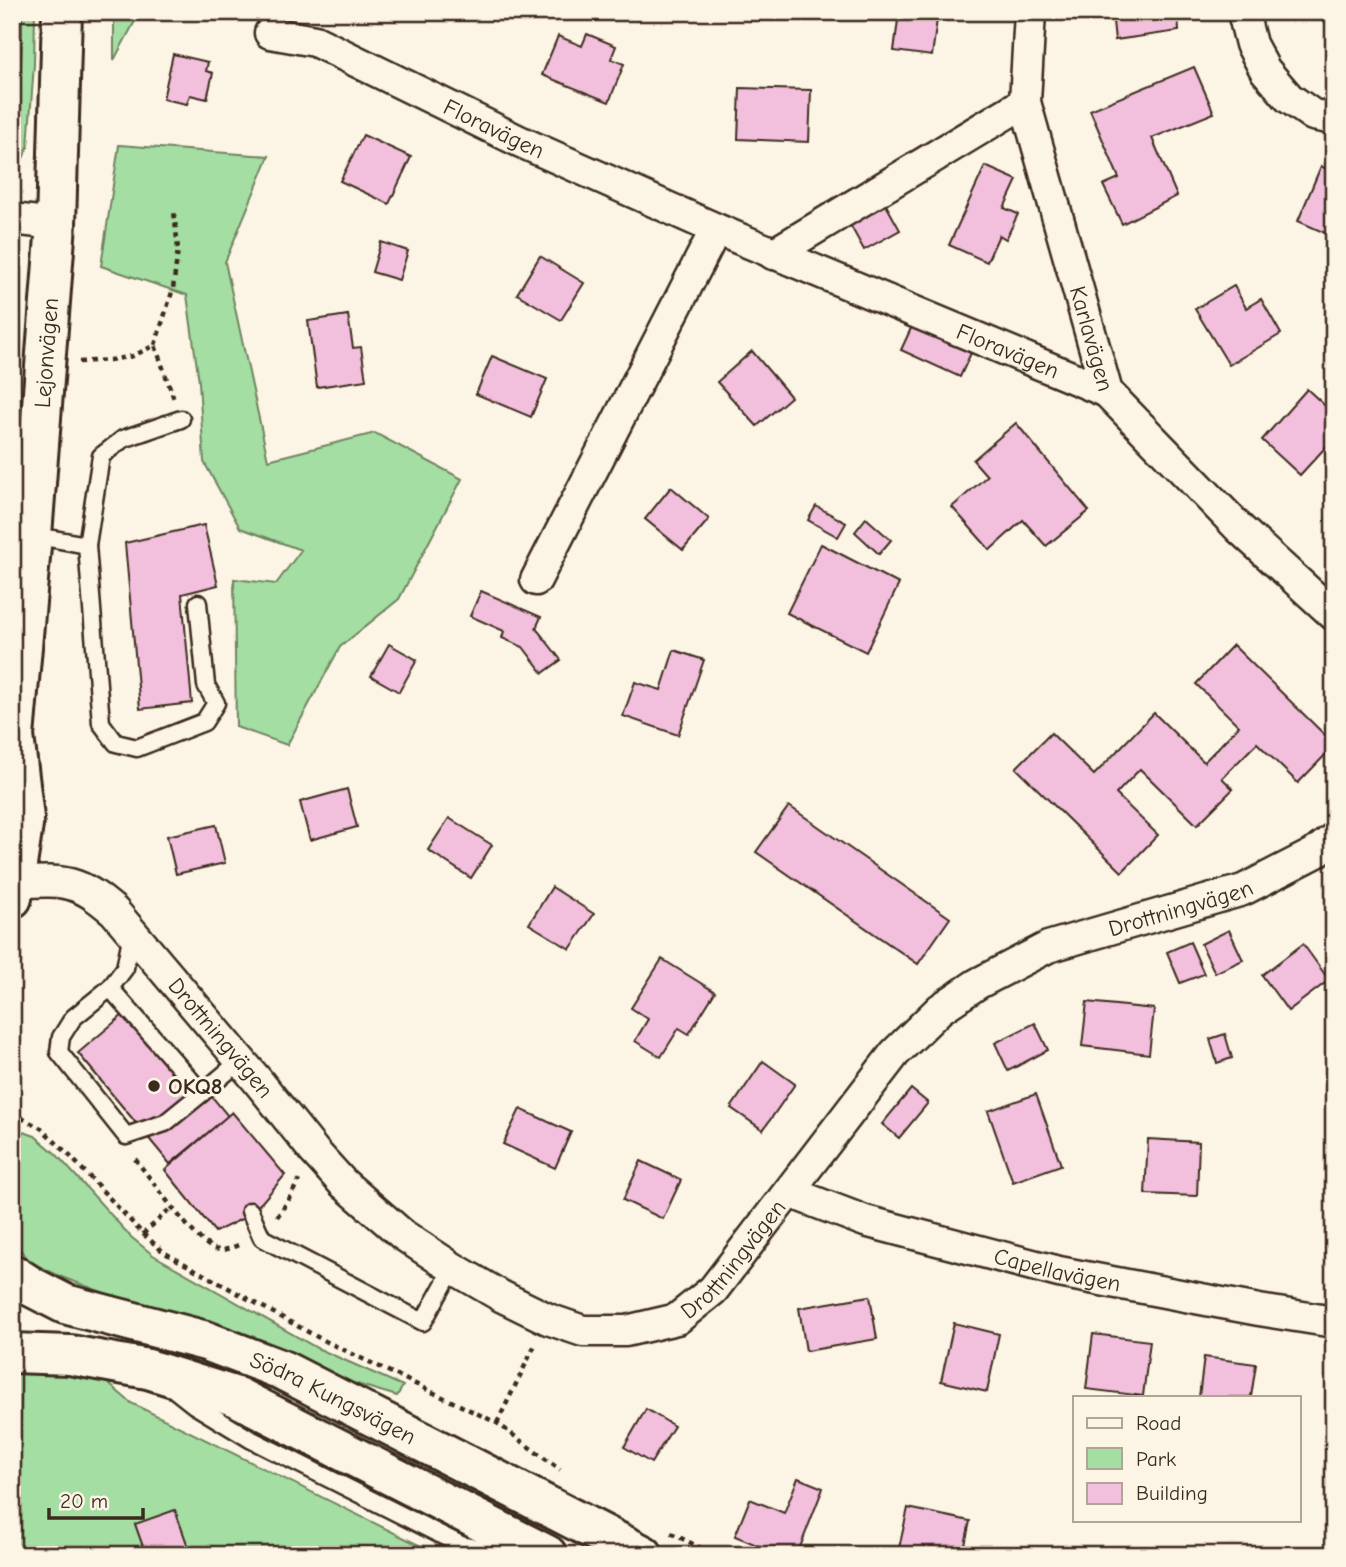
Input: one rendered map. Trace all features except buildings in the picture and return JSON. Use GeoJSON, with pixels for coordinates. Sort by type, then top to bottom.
{"type":"FeatureCollection","features":[{"type":"Feature","properties":{"kind":"main road","name":"Lejonvägen"},"geometry":{"type":"LineString","coordinates":[[13,888],[24,818],[13,738],[56,224],[62,12]]}},
{"type":"Feature","properties":{"kind":"main road","name":"Södra Kungsvägen"},"geometry":{"type":"LineString","coordinates":[[12,1274],[65,1304],[206,1341],[282,1370],[643,1555]]}},
{"type":"Feature","properties":{"kind":"main road","name":"Södra Kungsvägen"},"geometry":{"type":"LineString","coordinates":[[12,1353],[70,1355],[148,1369],[237,1397],[545,1554]]}},
{"type":"Feature","properties":{"kind":"street","name":"Karlavägen"},"geometry":{"type":"LineString","coordinates":[[1030,12],[1025,102],[1107,393],[1240,529],[1334,615]]}},
{"type":"Feature","properties":{"kind":"street"},"geometry":{"type":"LineString","coordinates":[[1243,12],[1251,44],[1265,70],[1289,98],[1312,114],[1334,119]]}},
{"type":"Feature","properties":{"kind":"street","name":"Floravägen"},"geometry":{"type":"LineString","coordinates":[[270,33],[315,41],[519,141],[716,229],[1107,393]]}},
{"type":"Feature","properties":{"kind":"street"},"geometry":{"type":"LineString","coordinates":[[773,254],[1025,102]]}},
{"type":"Feature","properties":{"kind":"street"},"geometry":{"type":"LineString","coordinates":[[12,219],[56,224]]}},
{"type":"Feature","properties":{"kind":"street"},"geometry":{"type":"LineString","coordinates":[[536,580],[716,229]]}},
{"type":"Feature","properties":{"kind":"street","name":"Drottningvägen"},"geometry":{"type":"LineString","coordinates":[[13,888],[49,882],[74,885],[98,898],[114,911],[314,1151],[343,1182],[403,1235],[501,1296],[548,1319],[583,1331],[626,1331],[677,1319],[713,1290],[895,1054],[940,1009],[977,984],[1048,947],[1243,890],[1315,853],[1334,838]]}},
{"type":"Feature","properties":{"kind":"street","name":"Capellavägen"},"geometry":{"type":"LineString","coordinates":[[789,1192],[865,1221],[1059,1272],[1334,1322]]}},
{"type":"Feature","properties":{"kind":"lane"},"geometry":{"type":"LineString","coordinates":[[181,419],[123,439],[101,456],[87,545],[101,723],[116,743],[137,748],[204,722],[216,703],[206,685],[198,603]]}},
{"type":"Feature","properties":{"kind":"lane"},"geometry":{"type":"LineString","coordinates":[[32,535],[87,545]]}},
{"type":"Feature","properties":{"kind":"lane"},"geometry":{"type":"LineString","coordinates":[[132,933],[125,968],[110,988],[74,1018],[61,1037],[59,1052],[126,1136],[165,1123],[240,1062]]}},
{"type":"Feature","properties":{"kind":"lane"},"geometry":{"type":"LineString","coordinates":[[110,988],[202,1093]]}},
{"type":"Feature","properties":{"kind":"lane"},"geometry":{"type":"LineString","coordinates":[[250,1211],[262,1238],[423,1322],[453,1268]]}},
{"type":"Feature","properties":{"kind":"path"},"geometry":{"type":"LineString","coordinates":[[12,127],[16,12]]}},
{"type":"Feature","properties":{"kind":"path"},"geometry":{"type":"LineString","coordinates":[[174,211],[178,249],[173,289],[155,345],[181,419]]}},
{"type":"Feature","properties":{"kind":"path"},"geometry":{"type":"LineString","coordinates":[[74,362],[133,356],[155,345]]}},
{"type":"Feature","properties":{"kind":"path"},"geometry":{"type":"LineString","coordinates":[[12,1113],[41,1129],[143,1234],[166,1253],[321,1339],[497,1423],[566,1475]]}},
{"type":"Feature","properties":{"kind":"path"},"geometry":{"type":"LineString","coordinates":[[142,1168],[198,1237],[214,1249],[223,1250],[262,1238],[288,1200]]}},
{"type":"Feature","properties":{"kind":"path"},"geometry":{"type":"LineString","coordinates":[[143,1234],[172,1207]]}},
{"type":"Feature","properties":{"kind":"path"},"geometry":{"type":"LineString","coordinates":[[497,1423],[548,1319]]}},
{"type":"Feature","properties":{"kind":"green space"},"geometry":{"type":"Polygon","coordinates":[[[22,12],[35,12],[34,64],[28,147],[16,174],[22,44],[22,12]]]}},
{"type":"Feature","properties":{"kind":"green space"},"geometry":{"type":"Polygon","coordinates":[[[114,12],[140,12],[114,60],[114,12]]]}},
{"type":"Feature","properties":{"kind":"green space"},"geometry":{"type":"Polygon","coordinates":[[[119,145],[269,156],[225,262],[268,460],[375,433],[462,479],[399,599],[340,647],[287,745],[236,727],[234,579],[276,584],[301,550],[240,528],[204,462],[199,382],[187,295],[101,266],[119,145]]]}},
{"type":"Feature","properties":{"kind":"green space"},"geometry":{"type":"Polygon","coordinates":[[[12,1128],[35,1136],[56,1154],[131,1237],[153,1255],[317,1348],[403,1386],[397,1396],[340,1379],[64,1278],[32,1263],[12,1241],[12,1128]]]}},
{"type":"Feature","properties":{"kind":"green space"},"geometry":{"type":"Polygon","coordinates":[[[12,1367],[102,1378],[131,1403],[439,1555],[12,1555],[12,1367]]]}},
{"type":"Feature","properties":{"kind":"place","name":"OKQ8"},"geometry":{"type":"Point","coordinates":[154,1086]}}]}
